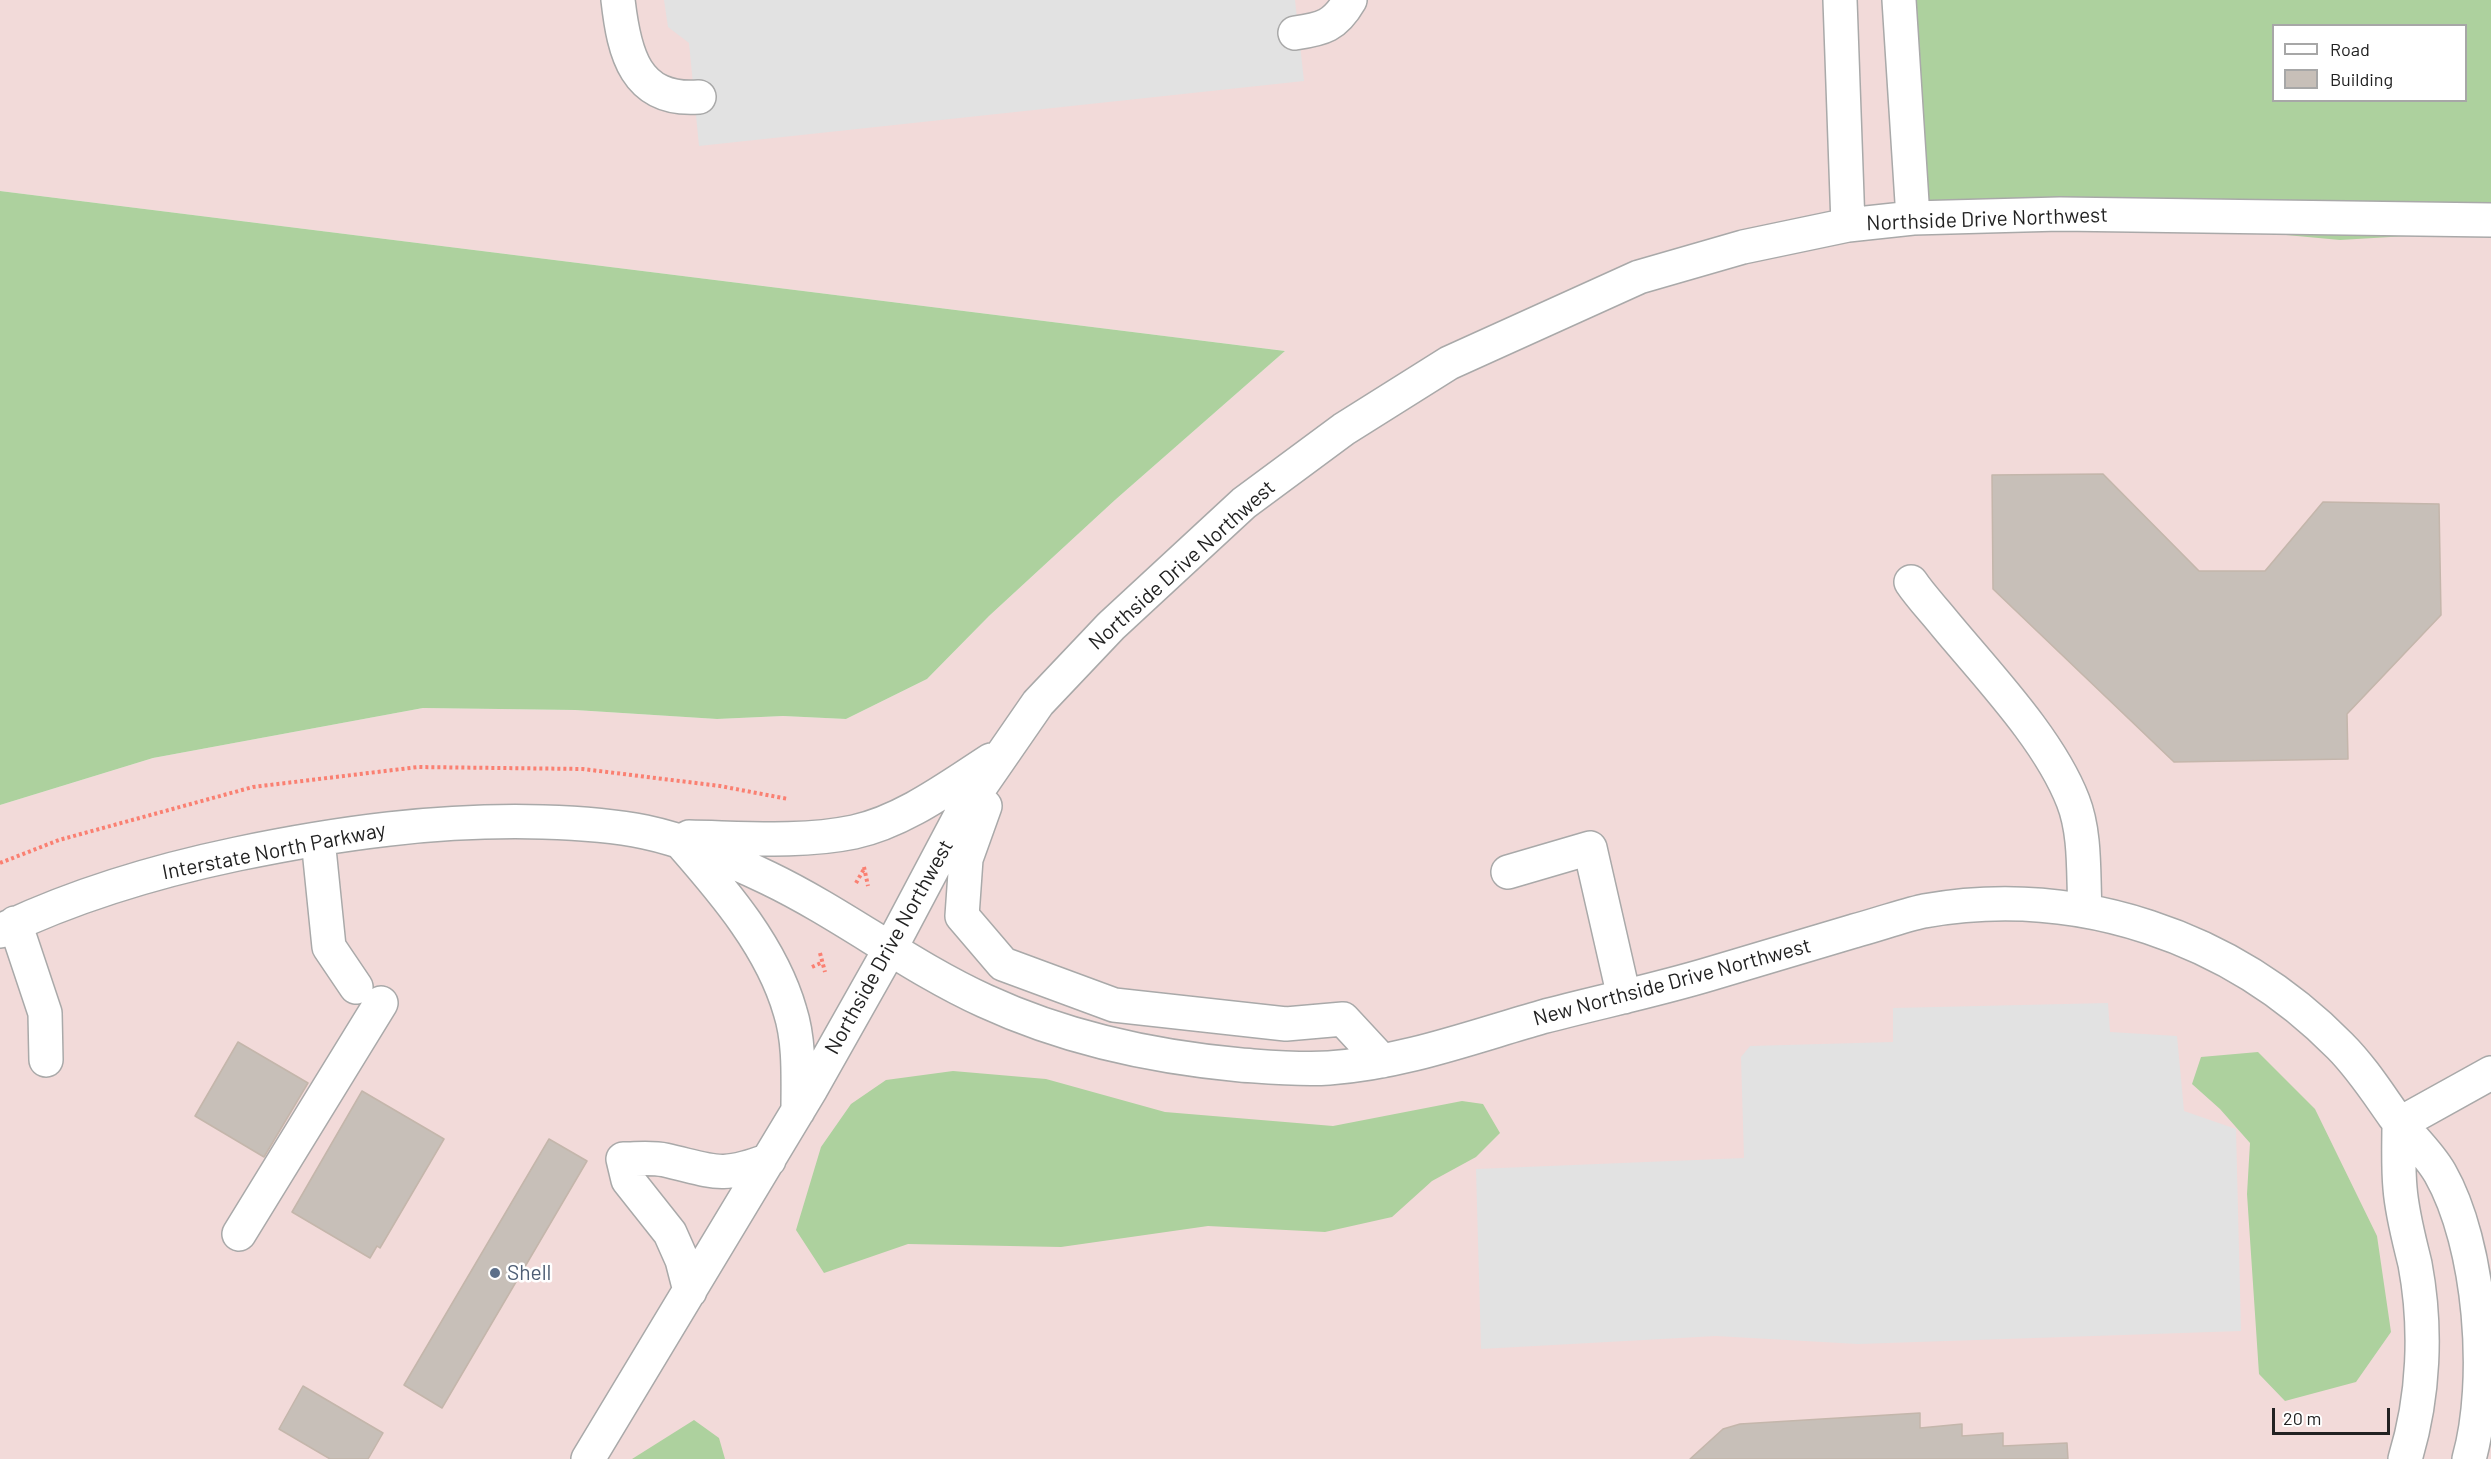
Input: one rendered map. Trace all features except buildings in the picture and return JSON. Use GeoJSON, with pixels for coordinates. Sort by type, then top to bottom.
{"type":"FeatureCollection","features":[{"type":"Feature","properties":{"kind":"street"},"geometry":{"type":"LineString","coordinates":[[618,0],[624,36],[639,76],[646,85],[666,95],[685,98],[699,97]]}},
{"type":"Feature","properties":{"kind":"street"},"geometry":{"type":"LineString","coordinates":[[1295,33],[1333,23],[1350,0]]}},
{"type":"Feature","properties":{"kind":"street"},"geometry":{"type":"LineString","coordinates":[[1840,0],[1848,225]]}},
{"type":"Feature","properties":{"kind":"street"},"geometry":{"type":"LineString","coordinates":[[1899,0],[1913,218]]}},
{"type":"Feature","properties":{"kind":"street","name":"Northside Drive Northwest"},"geometry":{"type":"LineString","coordinates":[[588,1459],[798,1112],[890,949],[962,813],[1038,704],[1110,626],[1244,504],[1344,429],[1449,363],[1639,276],[1743,247],[1848,225],[1913,218],[2060,214],[2491,220]]}},
{"type":"Feature","properties":{"kind":"street"},"geometry":{"type":"LineString","coordinates":[[1911,582],[2042,744],[2060,774],[2074,802],[2081,839],[2085,910]]}},
{"type":"Feature","properties":{"kind":"street"},"geometry":{"type":"LineString","coordinates":[[670,838],[760,839],[855,832],[897,816],[934,797],[1005,751]]}},
{"type":"Feature","properties":{"kind":"street"},"geometry":{"type":"LineString","coordinates":[[1005,751],[966,859],[962,916],[1003,964],[1114,1005],[1286,1024],[1342,1019],[1382,1061]]}},
{"type":"Feature","properties":{"kind":"street","name":"Interstate North Parkway"},"geometry":{"type":"LineString","coordinates":[[8,927],[130,881],[198,862],[318,838],[376,830],[446,823],[514,821],[581,824],[638,830],[670,838],[770,879],[890,949]]}},
{"type":"Feature","properties":{"kind":"street"},"geometry":{"type":"LineString","coordinates":[[239,1234],[368,995],[329,947],[318,838]]}},
{"type":"Feature","properties":{"kind":"street"},"geometry":{"type":"LineString","coordinates":[[670,838],[733,907],[758,943],[779,982],[791,1012],[796,1044],[798,1112]]}},
{"type":"Feature","properties":{"kind":"street"},"geometry":{"type":"LineString","coordinates":[[1508,872],[1590,848],[1624,997]]}},
{"type":"Feature","properties":{"kind":"street","name":"New Northside Drive Northwest"},"geometry":{"type":"LineString","coordinates":[[890,949],[984,1001],[1061,1030],[1130,1048],[1192,1059],[1255,1066],[1323,1069],[1382,1061],[1462,1042],[1546,1016],[1692,979],[1921,912],[1992,904],[2085,910],[2172,933],[2263,981],[2302,1012],[2342,1048],[2371,1082],[2399,1124],[2439,1170],[2460,1219],[2473,1275],[2481,1346],[2482,1389],[2477,1433],[2469,1459]]}},
{"type":"Feature","properties":{"kind":"street"},"geometry":{"type":"LineString","coordinates":[[8,927],[45,1013],[46,1060]]}},
{"type":"Feature","properties":{"kind":"street"},"geometry":{"type":"LineString","coordinates":[[2405,1459],[2415,1427],[2422,1350],[2416,1275],[2399,1187],[2399,1124],[2491,1073]]}},
{"type":"Feature","properties":{"kind":"street"},"geometry":{"type":"LineString","coordinates":[[690,1291],[682,1260],[670,1233],[628,1180],[623,1159],[663,1159],[704,1171],[721,1172],[744,1169],[769,1160]]}},
{"type":"Feature","properties":{"kind":"path"},"geometry":{"type":"LineString","coordinates":[[853,889],[865,868]]}},
{"type":"Feature","properties":{"kind":"path"},"geometry":{"type":"LineString","coordinates":[[820,953],[825,972]]}},
{"type":"Feature","properties":{"kind":"shaded area"},"geometry":{"type":"Polygon","coordinates":[[[0,0],[1915,0],[2491,231],[2491,1459],[0,1459],[0,805],[153,758],[423,708],[575,710],[717,719],[783,716],[846,719],[927,679],[989,616],[1115,500],[1285,351],[0,191],[0,0]]]}},
{"type":"Feature","properties":{"kind":"shaded area"},"geometry":{"type":"Polygon","coordinates":[[[664,0],[1295,0],[1304,81],[699,146],[689,43],[668,27],[664,0]]]}},
{"type":"Feature","properties":{"kind":"shaded area"},"geometry":{"type":"Polygon","coordinates":[[[2108,1003],[2110,1032],[2177,1036],[2184,1111],[2236,1129],[2241,1331],[1858,1344],[1716,1336],[1481,1349],[1476,1169],[1744,1158],[1741,1057],[1750,1046],[1893,1042],[1893,1008],[2108,1003]]]}},
{"type":"Feature","properties":{"kind":"green space"},"geometry":{"type":"Polygon","coordinates":[[[1915,0],[2491,0],[2491,231],[2340,240],[1920,201],[1915,0]]]}},
{"type":"Feature","properties":{"kind":"green space"},"geometry":{"type":"Polygon","coordinates":[[[0,191],[1285,351],[1115,500],[989,616],[927,679],[846,719],[783,716],[717,719],[575,710],[423,708],[153,758],[0,805],[0,191]]]}},
{"type":"Feature","properties":{"kind":"green space"},"geometry":{"type":"Polygon","coordinates":[[[2258,1052],[2315,1109],[2377,1236],[2391,1332],[2356,1382],[2285,1401],[2259,1374],[2247,1194],[2250,1143],[2220,1109],[2192,1084],[2201,1057],[2258,1052]]]}},
{"type":"Feature","properties":{"kind":"green space"},"geometry":{"type":"Polygon","coordinates":[[[953,1071],[1046,1079],[1165,1112],[1333,1126],[1462,1101],[1483,1104],[1500,1133],[1476,1157],[1432,1181],[1392,1217],[1325,1232],[1208,1226],[1061,1247],[908,1244],[824,1273],[796,1230],[821,1147],[851,1104],[886,1080],[953,1071]]]}},
{"type":"Feature","properties":{"kind":"green space"},"geometry":{"type":"Polygon","coordinates":[[[694,1420],[719,1438],[725,1459],[632,1459],[694,1420]]]}},
{"type":"Feature","properties":{"kind":"place","name":"Shell"},"geometry":{"type":"Point","coordinates":[495,1273]}}]}
